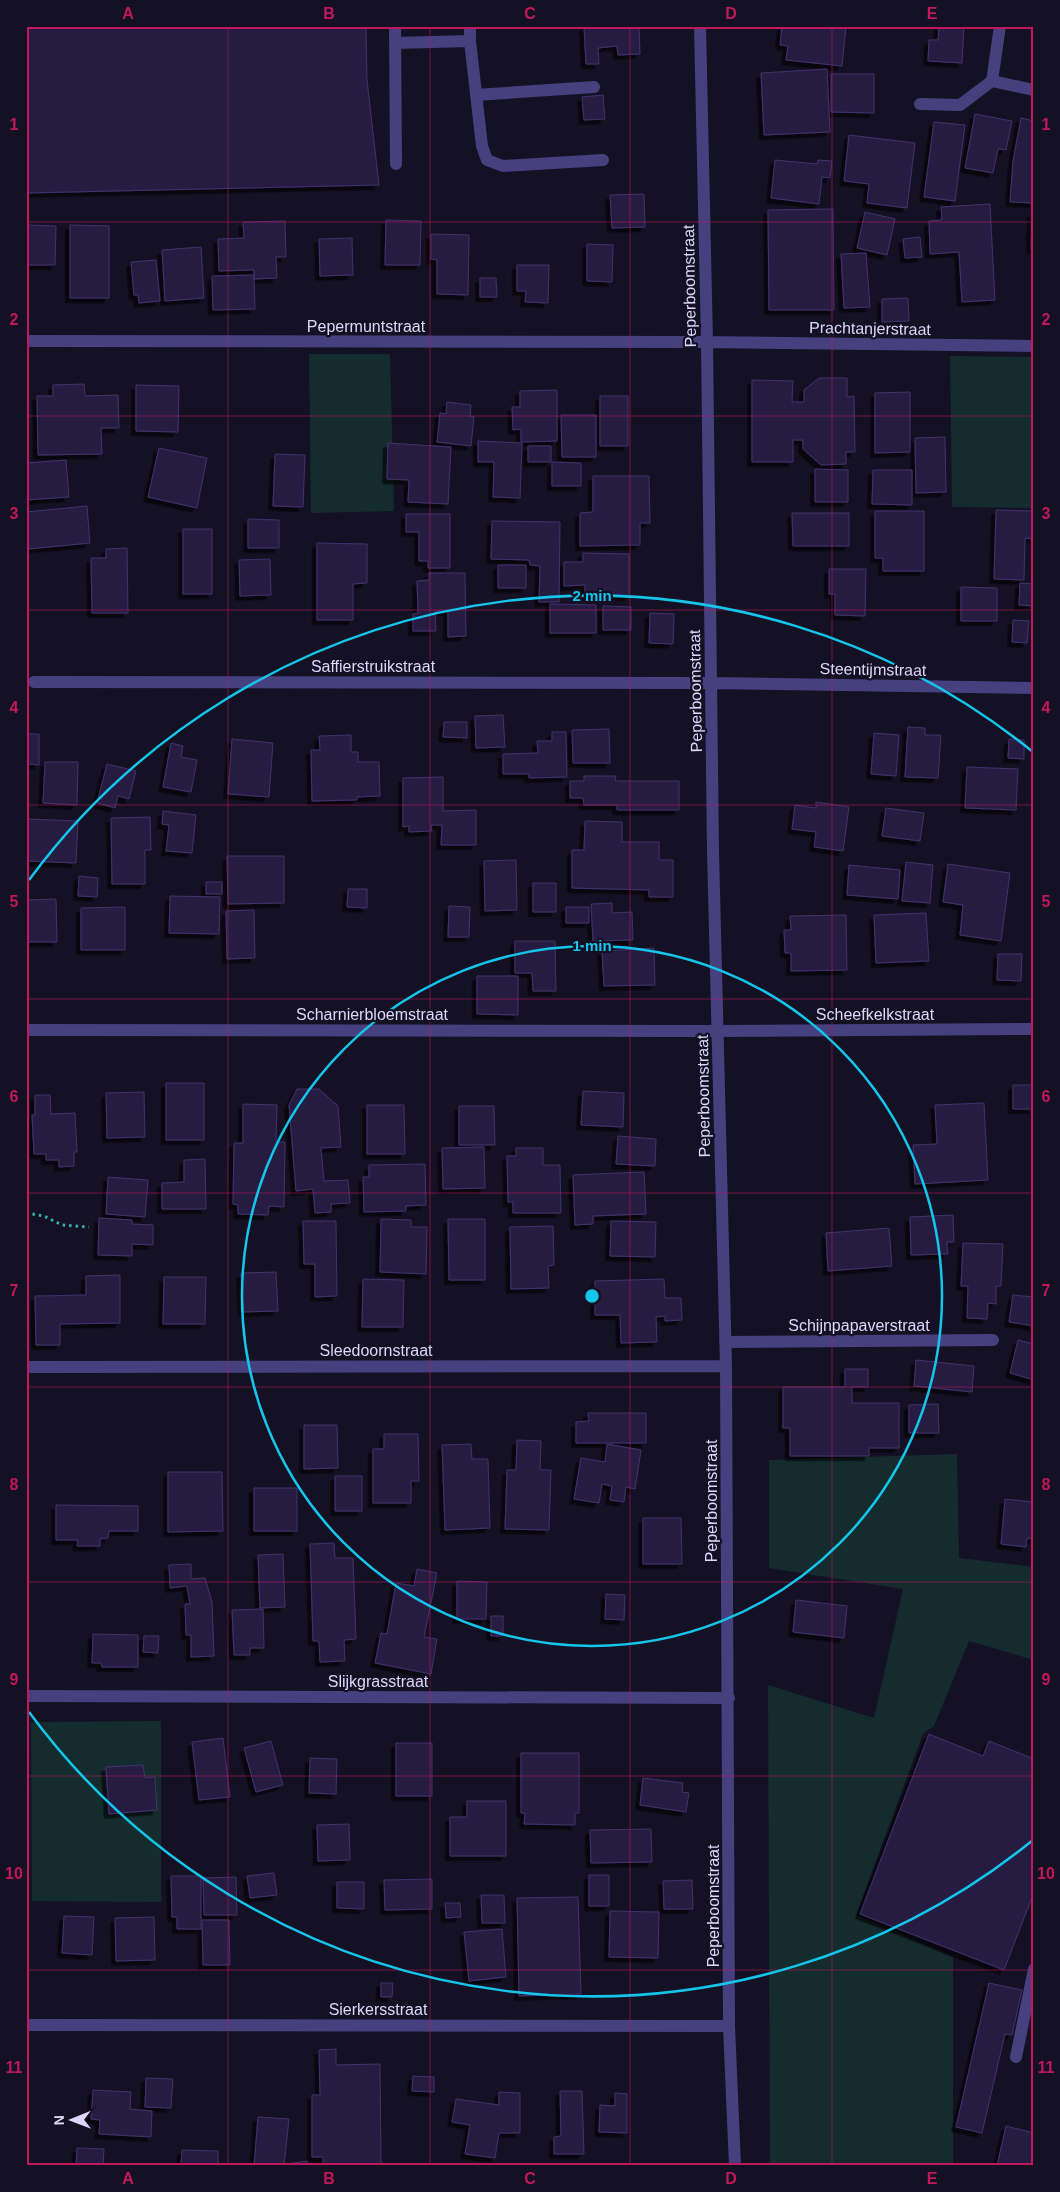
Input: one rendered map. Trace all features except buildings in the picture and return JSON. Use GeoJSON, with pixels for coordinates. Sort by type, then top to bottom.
{"type":"FeatureCollection","features":[{"type":"Feature","properties":{"kind":"street"},"geometry":{"type":"LineString","coordinates":[[395,26],[396,164]]}},
{"type":"Feature","properties":{"kind":"street"},"geometry":{"type":"LineString","coordinates":[[470,26],[482,146],[487,160],[503,166],[603,160]]}},
{"type":"Feature","properties":{"kind":"street","name":"Peperboomstraat"},"geometry":{"type":"LineString","coordinates":[[700,26],[707,342],[717,1031],[726,1366],[729,2026],[734,2166]]}},
{"type":"Feature","properties":{"kind":"street"},"geometry":{"type":"LineString","coordinates":[[920,104],[960,105],[992,81],[1000,26]]}},
{"type":"Feature","properties":{"kind":"street"},"geometry":{"type":"LineString","coordinates":[[395,43],[470,41]]}},
{"type":"Feature","properties":{"kind":"street"},"geometry":{"type":"LineString","coordinates":[[992,81],[1034,90]]}},
{"type":"Feature","properties":{"kind":"street"},"geometry":{"type":"LineString","coordinates":[[476,95],[594,87]]}},
{"type":"Feature","properties":{"kind":"street","name":"Pepermuntstraat"},"geometry":{"type":"LineString","coordinates":[[26,341],[707,342]]}},
{"type":"Feature","properties":{"kind":"street","name":"Prachtanjerstraat"},"geometry":{"type":"LineString","coordinates":[[707,342],[1034,346]]}},
{"type":"Feature","properties":{"kind":"street","name":"Saffierstruikstraat"},"geometry":{"type":"LineString","coordinates":[[34,682],[711,682]]}},
{"type":"Feature","properties":{"kind":"street","name":"Steentijmstraat"},"geometry":{"type":"LineString","coordinates":[[711,682],[1034,688]]}},
{"type":"Feature","properties":{"kind":"street","name":"Scheefkelkstraat"},"geometry":{"type":"LineString","coordinates":[[717,1031],[1034,1029]]}},
{"type":"Feature","properties":{"kind":"street","name":"Scharnierbloemstraat"},"geometry":{"type":"LineString","coordinates":[[26,1030],[717,1031]]}},
{"type":"Feature","properties":{"kind":"street","name":"Schijnpapaverstraat"},"geometry":{"type":"LineString","coordinates":[[725,1342],[993,1340]]}},
{"type":"Feature","properties":{"kind":"street","name":"Sleedoornstraat"},"geometry":{"type":"LineString","coordinates":[[26,1367],[726,1366]]}},
{"type":"Feature","properties":{"kind":"street","name":"Slijkgrasstraat"},"geometry":{"type":"LineString","coordinates":[[26,1696],[729,1698]]}},
{"type":"Feature","properties":{"kind":"street"},"geometry":{"type":"LineString","coordinates":[[1016,2057],[1034,1969]]}},
{"type":"Feature","properties":{"kind":"street","name":"Sierkersstraat"},"geometry":{"type":"LineString","coordinates":[[26,2025],[729,2026]]}},
{"type":"Feature","properties":{"kind":"path"},"geometry":{"type":"LineString","coordinates":[[26,1213],[44,1216],[62,1225],[89,1227]]}},
{"type":"Feature","properties":{"kind":"green space"},"geometry":{"type":"Polygon","coordinates":[[[309,354],[390,354],[394,511],[311,513],[309,354]]]}},
{"type":"Feature","properties":{"kind":"green space"},"geometry":{"type":"Polygon","coordinates":[[[950,356],[1032,357],[1033,508],[952,507],[950,356]]]}},
{"type":"Feature","properties":{"kind":"green space"},"geometry":{"type":"Polygon","coordinates":[[[957,1454],[959,1558],[1034,1567],[1034,1660],[969,1641],[934,1726],[923,1734],[856,1915],[953,1957],[953,2166],[770,2166],[768,1685],[874,1718],[903,1589],[769,1568],[769,1460],[957,1454]]]}},
{"type":"Feature","properties":{"kind":"green space"},"geometry":{"type":"Polygon","coordinates":[[[161,1721],[161,1902],[32,1901],[31,1722],[161,1721]]]}}]}
